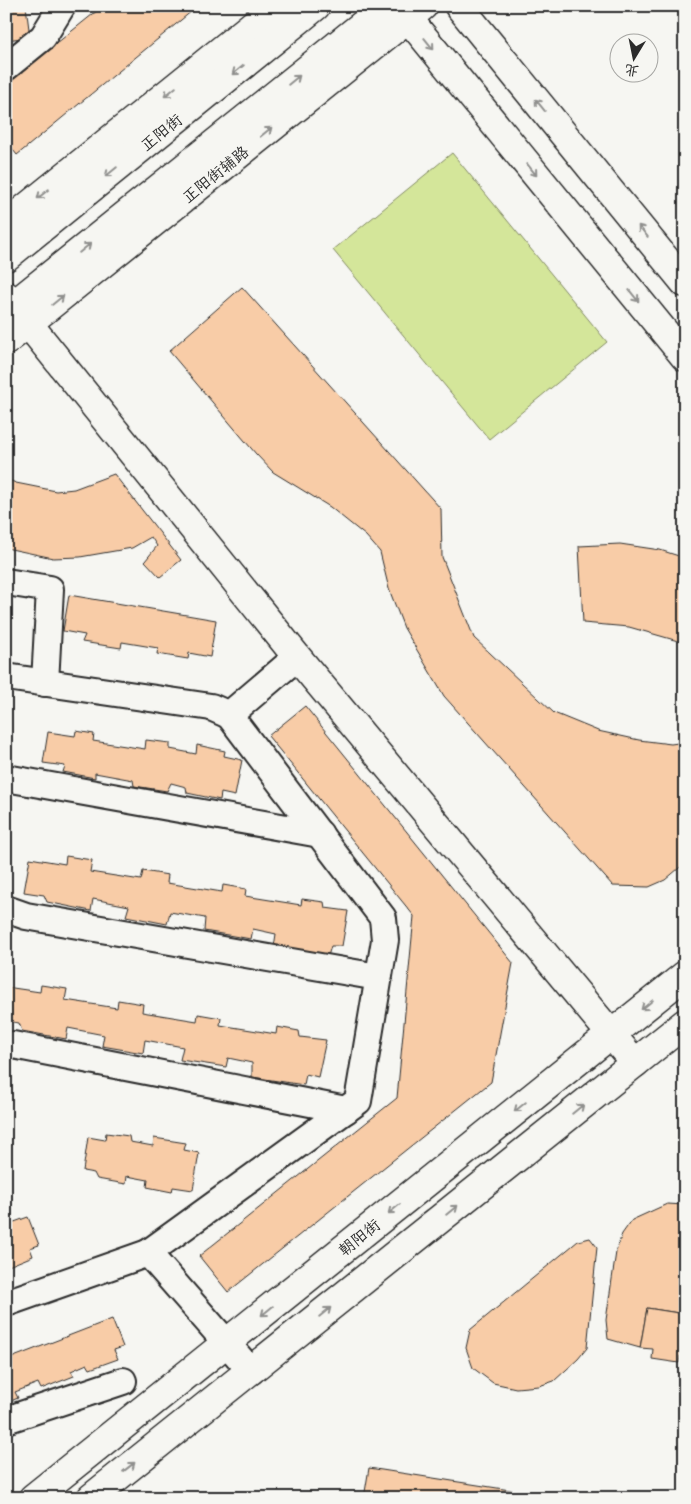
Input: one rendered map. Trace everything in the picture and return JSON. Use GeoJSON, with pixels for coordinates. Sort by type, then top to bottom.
{"type":"FeatureCollection","features":[{"type":"Feature","properties":{"kind":"street"},"geometry":{"type":"LineString","coordinates":[[6,66],[43,37],[62,6]]}},
{"type":"Feature","properties":{"kind":"street"},"geometry":{"type":"LineString","coordinates":[[14,223],[276,6]]}},
{"type":"Feature","properties":{"kind":"street","name":"正阳街"},"geometry":{"type":"LineString","coordinates":[[6,257],[14,223],[316,6]]}},
{"type":"Feature","properties":{"kind":"street"},"geometry":{"type":"LineString","coordinates":[[459,6],[685,283]]}},
{"type":"Feature","properties":{"kind":"street"},"geometry":{"type":"LineString","coordinates":[[6,341],[14,309],[404,9],[685,357]]}},
{"type":"Feature","properties":{"kind":"street"},"geometry":{"type":"LineString","coordinates":[[14,309],[297,657],[635,1063]]}},
{"type":"Feature","properties":{"kind":"street"},"geometry":{"type":"LineString","coordinates":[[6,582],[50,589],[45,683]]}},
{"type":"Feature","properties":{"kind":"street"},"geometry":{"type":"LineString","coordinates":[[229,715],[297,657]]}},
{"type":"Feature","properties":{"kind":"street"},"geometry":{"type":"LineString","coordinates":[[6,677],[211,708],[229,715],[383,918],[385,940],[358,1101],[148,1253],[6,1303]]}},
{"type":"Feature","properties":{"kind":"street"},"geometry":{"type":"LineString","coordinates":[[6,778],[320,834]]}},
{"type":"Feature","properties":{"kind":"street"},"geometry":{"type":"LineString","coordinates":[[6,910],[26,916],[378,977]]}},
{"type":"Feature","properties":{"kind":"street","name":"朝阳街"},"geometry":{"type":"LineString","coordinates":[[33,1498],[685,975]]}},
{"type":"Feature","properties":{"kind":"street"},"geometry":{"type":"LineString","coordinates":[[91,1498],[685,1023]]}},
{"type":"Feature","properties":{"kind":"street"},"geometry":{"type":"LineString","coordinates":[[13,1045],[346,1110]]}},
{"type":"Feature","properties":{"kind":"street"},"geometry":{"type":"LineString","coordinates":[[148,1253],[251,1371]]}},
{"type":"Feature","properties":{"kind":"street"},"geometry":{"type":"LineString","coordinates":[[6,1420],[123,1381]]}},
{"type":"Feature","properties":{"kind":"green space"},"geometry":{"type":"Polygon","coordinates":[[[452,153],[607,342],[489,439],[333,250],[452,153]]]}},
{"type":"Feature","properties":{"kind":"building"},"geometry":{"type":"Polygon","coordinates":[[[6,6],[26,6],[30,37],[6,40],[6,6]]]}},
{"type":"Feature","properties":{"kind":"building"},"geometry":{"type":"Polygon","coordinates":[[[103,6],[198,6],[17,155],[6,141],[6,84],[103,6]]]}},
{"type":"Feature","properties":{"kind":"building"},"geometry":{"type":"Polygon","coordinates":[[[242,287],[441,509],[442,557],[474,638],[554,713],[598,731],[639,740],[671,744],[685,742],[685,863],[665,880],[649,887],[613,886],[444,696],[404,628],[389,589],[380,552],[366,536],[330,507],[273,472],[169,351],[242,287]]]}},
{"type":"Feature","properties":{"kind":"building"},"geometry":{"type":"Polygon","coordinates":[[[114,474],[181,560],[160,577],[145,561],[157,546],[151,537],[132,548],[80,557],[53,558],[6,548],[6,479],[16,483],[56,491],[74,489],[114,474]]]}},
{"type":"Feature","properties":{"kind":"building"},"geometry":{"type":"Polygon","coordinates":[[[620,544],[660,550],[685,558],[685,643],[629,627],[583,623],[579,546],[620,544]]]}},
{"type":"Feature","properties":{"kind":"building"},"geometry":{"type":"Polygon","coordinates":[[[69,595],[216,620],[210,657],[189,653],[188,659],[157,654],[158,648],[122,642],[121,648],[82,642],[85,635],[63,631],[69,595]]]}},
{"type":"Feature","properties":{"kind":"building"},"geometry":{"type":"Polygon","coordinates":[[[305,706],[513,963],[491,1082],[228,1292],[199,1256],[397,1098],[414,916],[268,736],[305,706]]]}},
{"type":"Feature","properties":{"kind":"building"},"geometry":{"type":"Polygon","coordinates":[[[76,731],[94,734],[93,741],[145,749],[146,740],[170,743],[170,749],[196,754],[197,745],[225,751],[224,756],[242,760],[235,796],[221,793],[220,800],[187,793],[186,787],[171,783],[167,791],[134,786],[133,780],[95,773],[95,778],[63,772],[65,766],[43,763],[48,732],[75,736],[76,731]]]}},
{"type":"Feature","properties":{"kind":"building"},"geometry":{"type":"Polygon","coordinates":[[[66,856],[92,860],[90,872],[141,880],[143,871],[168,875],[167,883],[222,892],[223,885],[246,889],[245,896],[301,905],[302,899],[324,902],[325,908],[348,911],[342,946],[331,946],[328,956],[274,947],[276,934],[253,929],[251,939],[204,931],[205,918],[170,912],[167,924],[126,916],[129,906],[93,899],[91,911],[47,902],[44,895],[24,892],[30,858],[65,864],[66,856]]]}},
{"type":"Feature","properties":{"kind":"building"},"geometry":{"type":"Polygon","coordinates":[[[41,985],[67,989],[65,1000],[117,1008],[118,1000],[143,1004],[142,1012],[197,1021],[198,1014],[221,1018],[220,1025],[276,1034],[277,1027],[299,1031],[300,1037],[326,1040],[318,1077],[306,1074],[304,1085],[252,1077],[252,1063],[228,1058],[226,1067],[180,1060],[183,1047],[145,1040],[143,1053],[102,1046],[104,1035],[68,1028],[66,1039],[22,1031],[19,1023],[6,1021],[6,987],[40,992],[41,985]]]}},
{"type":"Feature","properties":{"kind":"building"},"geometry":{"type":"Polygon","coordinates":[[[106,1133],[129,1136],[130,1142],[153,1146],[154,1138],[186,1143],[184,1150],[199,1153],[193,1190],[173,1187],[172,1192],[147,1187],[148,1180],[127,1176],[126,1184],[97,1179],[94,1173],[83,1171],[88,1137],[105,1140],[106,1133]]]}},
{"type":"Feature","properties":{"kind":"building"},"geometry":{"type":"Polygon","coordinates":[[[667,1204],[685,1205],[685,1314],[647,1308],[640,1348],[608,1339],[606,1320],[616,1252],[622,1234],[632,1220],[667,1204]]]}},
{"type":"Feature","properties":{"kind":"building"},"geometry":{"type":"Polygon","coordinates":[[[28,1217],[39,1245],[30,1248],[33,1256],[6,1267],[6,1225],[28,1217]]]}},
{"type":"Feature","properties":{"kind":"building"},"geometry":{"type":"Polygon","coordinates":[[[590,1238],[597,1247],[587,1348],[578,1359],[554,1381],[539,1386],[516,1388],[493,1383],[473,1368],[466,1348],[470,1330],[578,1241],[590,1238]]]}},
{"type":"Feature","properties":{"kind":"building"},"geometry":{"type":"Polygon","coordinates":[[[647,1308],[685,1314],[685,1356],[680,1356],[679,1363],[652,1359],[653,1349],[640,1348],[647,1308]]]}},
{"type":"Feature","properties":{"kind":"building"},"geometry":{"type":"Polygon","coordinates":[[[112,1319],[123,1347],[114,1350],[118,1359],[90,1369],[87,1364],[71,1371],[74,1376],[41,1389],[38,1383],[15,1392],[18,1398],[6,1403],[6,1360],[112,1319]]]}},
{"type":"Feature","properties":{"kind":"building"},"geometry":{"type":"Polygon","coordinates":[[[369,1468],[542,1495],[541,1498],[364,1498],[369,1468]]]}}]}
